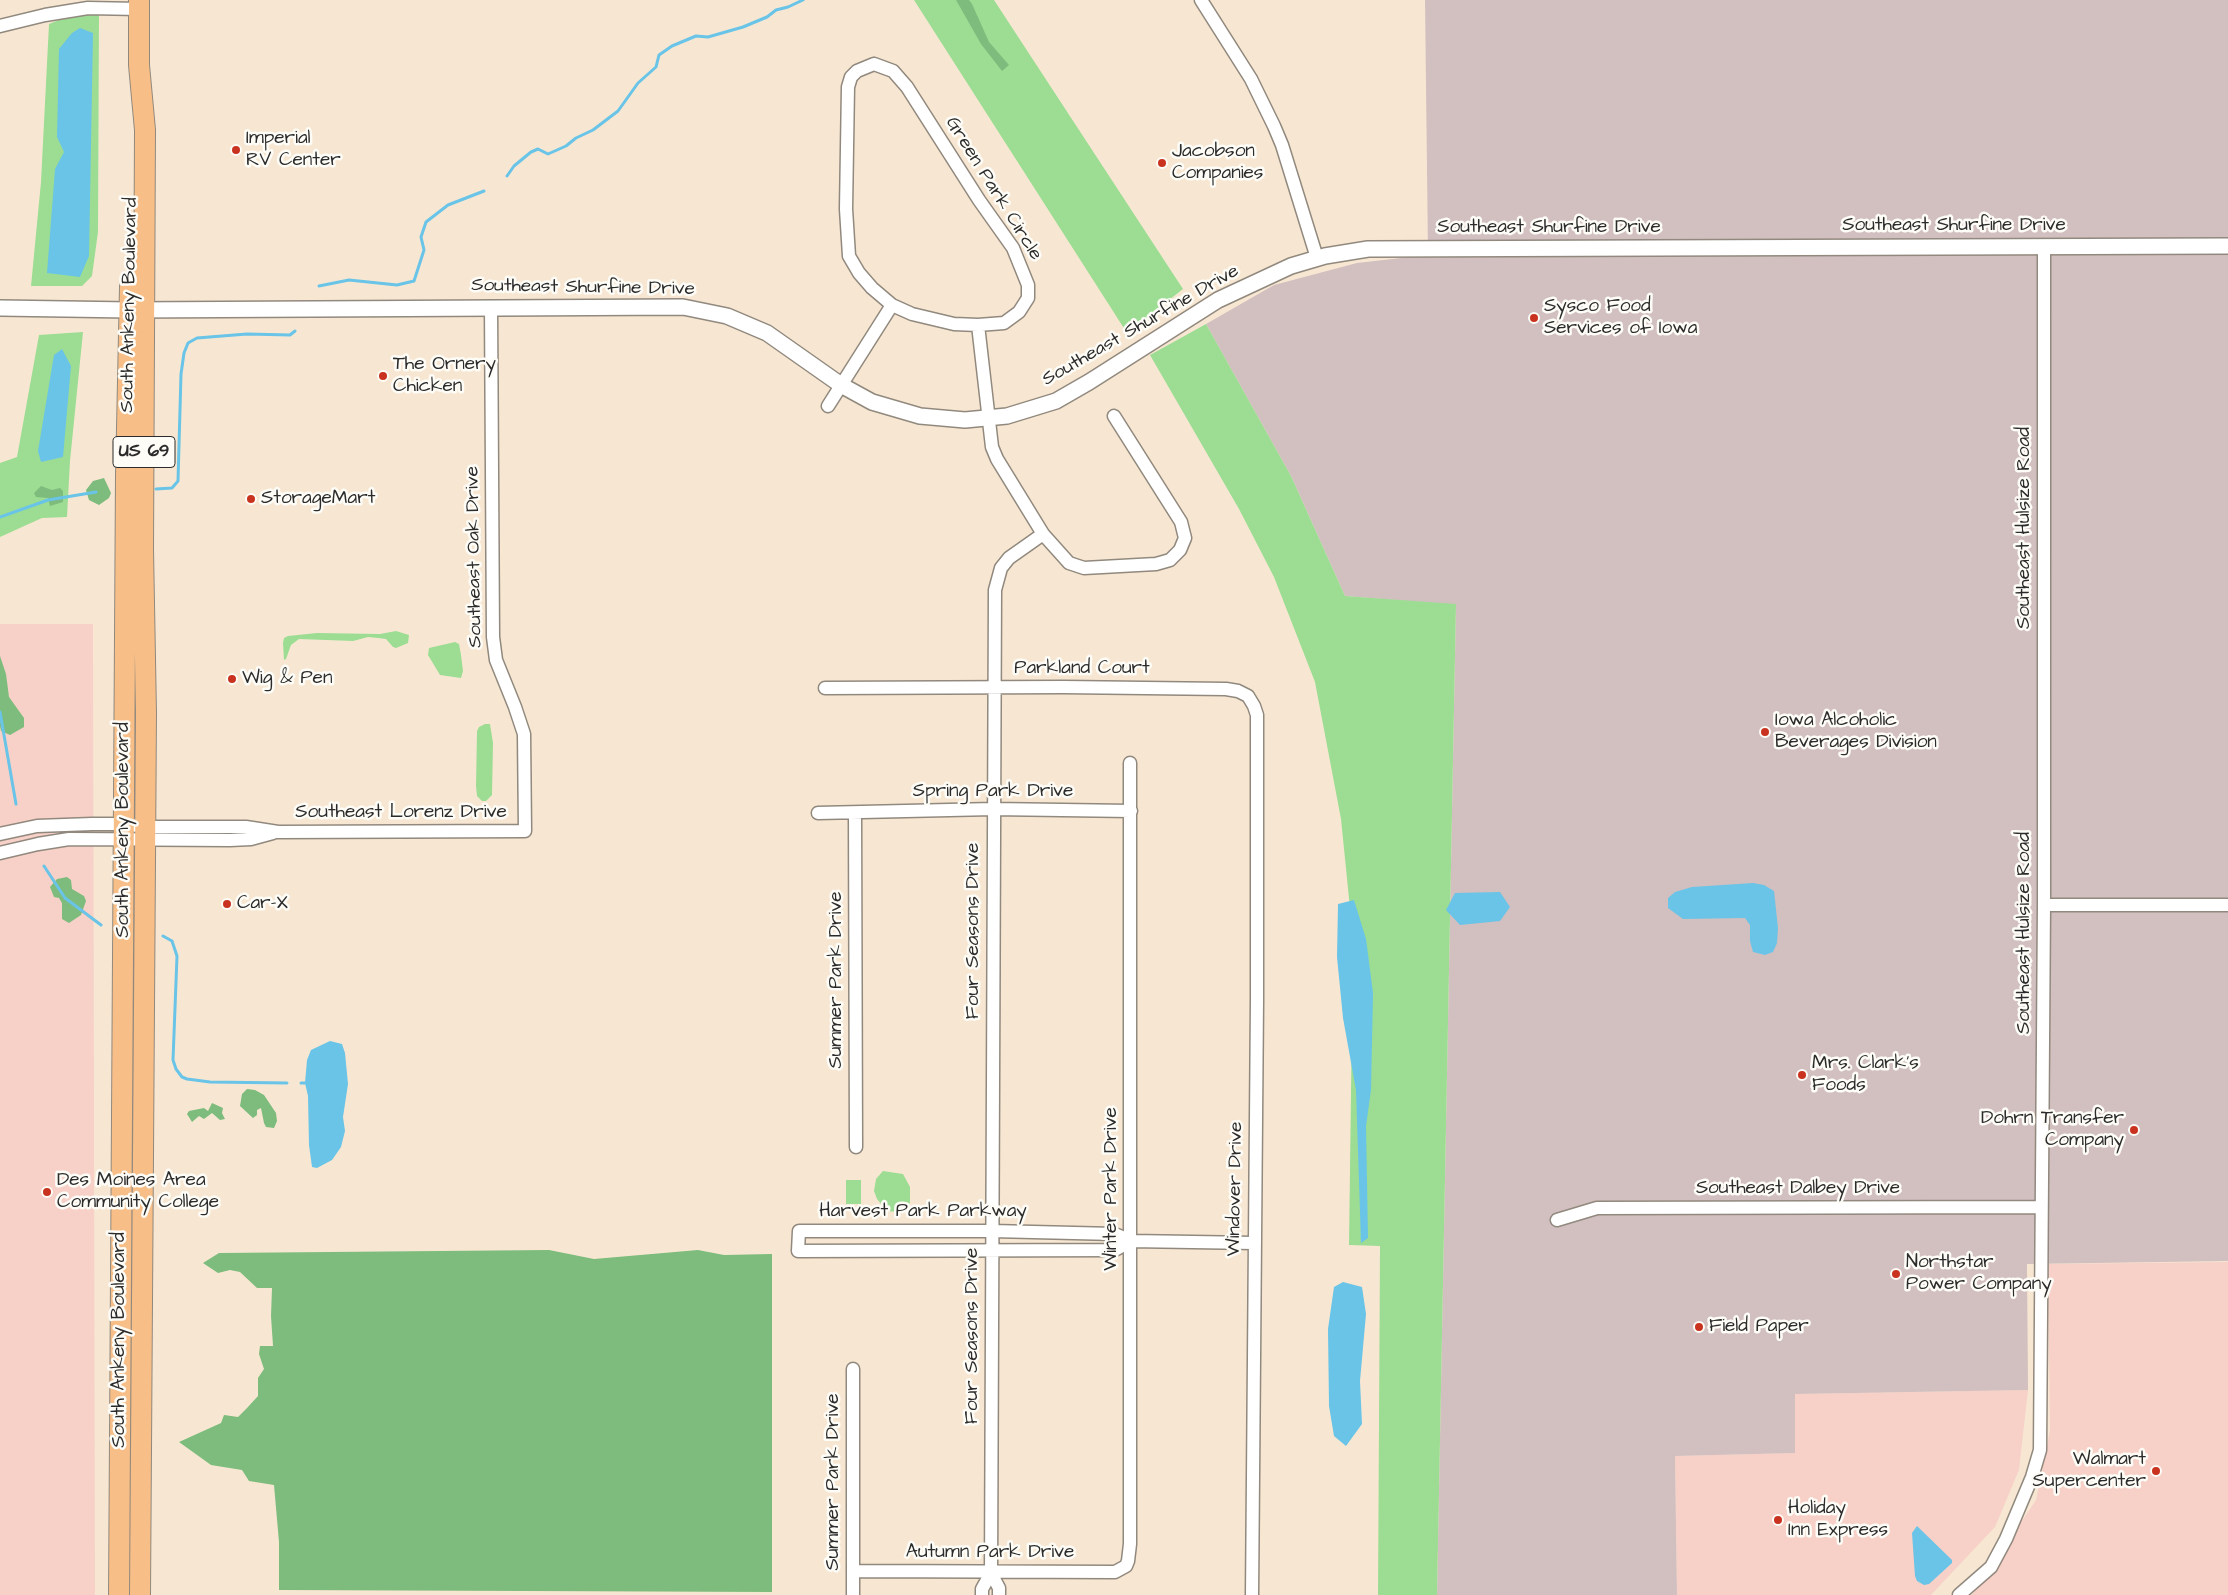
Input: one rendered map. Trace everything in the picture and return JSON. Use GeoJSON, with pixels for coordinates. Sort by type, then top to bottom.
{"type":"FeatureCollection","features":[{"type":"Feature","properties":{"kind":"main road","name":"South Ankeny Boulevard"},"geometry":{"type":"LineString","coordinates":[[139,4],[139,65],[145,130],[137,310],[124,831],[131,1276],[140,1595]]}},
{"type":"Feature","properties":{"kind":"main road","name":"South Ankeny Boulevard"},"geometry":{"type":"LineString","coordinates":[[119,1595],[145,833],[146,713],[137,310]]}},
{"type":"Feature","properties":{"kind":"street"},"geometry":{"type":"LineString","coordinates":[[1201,0],[1250,79],[1274,126],[1282,145],[1317,258]]}},
{"type":"Feature","properties":{"kind":"street"},"geometry":{"type":"LineString","coordinates":[[0,26],[45,15],[88,8],[139,4]]}},
{"type":"Feature","properties":{"kind":"street","name":"Green Park Circle"},"geometry":{"type":"LineString","coordinates":[[892,304],[865,280],[849,256],[846,209],[848,87],[851,77],[857,70],[874,64],[893,71],[908,87],[992,220],[1012,248],[1022,268],[1028,285],[1028,298],[1019,312],[1004,323],[978,325]]}},
{"type":"Feature","properties":{"kind":"street","name":"Southeast Hulsize Road"},"geometry":{"type":"LineString","coordinates":[[1959,1595],[1991,1567],[2006,1540],[2032,1478],[2040,1450],[2044,905],[2044,246]]}},
{"type":"Feature","properties":{"kind":"street","name":"Southeast Shurfine Drive"},"geometry":{"type":"LineString","coordinates":[[0,308],[137,310],[661,306],[705,310],[747,323],[767,333],[841,385],[872,402],[920,416],[949,420],[989,419],[1023,412],[1062,398],[1218,300],[1291,266],[1317,258],[1368,249],[2228,246]]}},
{"type":"Feature","properties":{"kind":"street"},"geometry":{"type":"LineString","coordinates":[[828,406],[892,304],[912,314],[935,321],[978,325],[992,447],[997,459],[1042,534],[1069,563],[1084,568],[1156,564],[1170,560],[1180,550],[1185,538],[1181,522],[1114,416]]}},
{"type":"Feature","properties":{"kind":"street","name":"Southeast Oak Drive"},"geometry":{"type":"LineString","coordinates":[[491,307],[493,637],[496,660],[524,734],[525,831]]}},
{"type":"Feature","properties":{"kind":"street","name":"Four Seasons Drive"},"geometry":{"type":"LineString","coordinates":[[998,1595],[998,1588],[991,1573],[993,810],[996,580],[1001,568],[1009,558],[1042,534]]}},
{"type":"Feature","properties":{"kind":"street","name":"Parkland Court"},"geometry":{"type":"LineString","coordinates":[[825,688],[995,687],[1238,690],[1248,696],[1257,715],[1257,784]]}},
{"type":"Feature","properties":{"kind":"street","name":"Winter Park Drive"},"geometry":{"type":"LineString","coordinates":[[1126,1566],[1130,1544],[1130,763]]}},
{"type":"Feature","properties":{"kind":"street","name":"Windover Drive"},"geometry":{"type":"LineString","coordinates":[[1252,1595],[1257,784]]}},
{"type":"Feature","properties":{"kind":"street","name":"Spring Park Drive"},"geometry":{"type":"LineString","coordinates":[[818,813],[993,810],[1131,811]]}},
{"type":"Feature","properties":{"kind":"street","name":"Summer Park Drive"},"geometry":{"type":"LineString","coordinates":[[855,813],[856,1147]]}},
{"type":"Feature","properties":{"kind":"street"},"geometry":{"type":"LineString","coordinates":[[0,834],[60,824],[124,831]]}},
{"type":"Feature","properties":{"kind":"street"},"geometry":{"type":"LineString","coordinates":[[0,853],[55,841],[124,831]]}},
{"type":"Feature","properties":{"kind":"street","name":"Southeast Lorenz Drive"},"geometry":{"type":"LineString","coordinates":[[124,831],[230,840],[251,839],[278,832],[525,831]]}},
{"type":"Feature","properties":{"kind":"street"},"geometry":{"type":"LineString","coordinates":[[2044,905],[2228,905]]}},
{"type":"Feature","properties":{"kind":"street","name":"Southeast Dalbey Drive"},"geometry":{"type":"LineString","coordinates":[[1557,1220],[1597,1208],[2041,1207]]}},
{"type":"Feature","properties":{"kind":"street","name":"Harvest Park Parkway"},"geometry":{"type":"LineString","coordinates":[[1131,1241],[1115,1250],[798,1251],[799,1231],[992,1231],[1115,1234],[1131,1241],[1254,1243]]}},
{"type":"Feature","properties":{"kind":"street","name":"Summer Park Drive"},"geometry":{"type":"LineString","coordinates":[[853,1369],[853,1595]]}},
{"type":"Feature","properties":{"kind":"street","name":"Autumn Park Drive"},"geometry":{"type":"LineString","coordinates":[[853,1572],[1115,1572],[1126,1566]]}},
{"type":"Feature","properties":{"kind":"street","name":"Four Seasons Drive"},"geometry":{"type":"LineString","coordinates":[[982,1595],[982,1589],[991,1573]]}},
{"type":"Feature","properties":{"kind":"shaded area"},"geometry":{"type":"Polygon","coordinates":[[[1425,0],[2228,0],[2228,1261],[2027,1264],[2028,1390],[1795,1394],[1795,1453],[1675,1456],[1677,1595],[1437,1595],[1456,605],[1345,596],[1291,476],[1206,324],[1274,285],[1357,263],[1428,255],[1425,0]]]}},
{"type":"Feature","properties":{"kind":"shaded area","name":"Des Moines Area Community College"},"geometry":{"type":"Polygon","coordinates":[[[0,624],[93,624],[95,1595],[0,1595],[0,624]]]}},
{"type":"Feature","properties":{"kind":"shaded area"},"geometry":{"type":"Polygon","coordinates":[[[2228,1262],[2228,1595],[1972,1595],[2036,1500],[2050,1431],[2048,1264],[2228,1262]]]}},
{"type":"Feature","properties":{"kind":"shaded area"},"geometry":{"type":"Polygon","coordinates":[[[2028,1390],[2019,1470],[1995,1527],[1931,1595],[1677,1595],[1675,1456],[1795,1453],[1794,1394],[2028,1390]]]}},
{"type":"Feature","properties":{"kind":"green space"},"geometry":{"type":"Polygon","coordinates":[[[914,0],[994,0],[1183,289],[1127,333],[914,0]]]}},
{"type":"Feature","properties":{"kind":"green space"},"geometry":{"type":"Polygon","coordinates":[[[956,0],[969,0],[972,4],[989,42],[1009,65],[1002,71],[981,44],[956,0]]]}},
{"type":"Feature","properties":{"kind":"green space"},"geometry":{"type":"Polygon","coordinates":[[[99,11],[98,232],[92,276],[82,286],[31,286],[41,182],[49,24],[79,12],[99,11]]]}},
{"type":"Feature","properties":{"kind":"green space"},"geometry":{"type":"Polygon","coordinates":[[[1206,324],[1291,476],[1345,596],[1456,604],[1437,1595],[1378,1595],[1380,1246],[1349,1245],[1353,938],[1341,819],[1315,682],[1274,577],[1239,509],[1150,355],[1206,324]]]}},
{"type":"Feature","properties":{"kind":"green space"},"geometry":{"type":"Polygon","coordinates":[[[83,332],[70,461],[67,517],[42,518],[0,537],[0,463],[17,457],[39,335],[83,332]]]}},
{"type":"Feature","properties":{"kind":"green space"},"geometry":{"type":"Polygon","coordinates":[[[104,478],[111,493],[109,498],[99,505],[89,500],[86,490],[93,481],[104,478]]]}},
{"type":"Feature","properties":{"kind":"green space"},"geometry":{"type":"Polygon","coordinates":[[[41,486],[52,490],[60,488],[63,491],[63,502],[50,506],[48,498],[36,497],[34,493],[41,486]]]}},
{"type":"Feature","properties":{"kind":"green space"},"geometry":{"type":"Polygon","coordinates":[[[396,631],[409,635],[408,643],[396,648],[386,639],[368,637],[353,641],[299,639],[291,645],[284,660],[283,643],[284,638],[288,636],[317,633],[380,634],[396,631]]]}},
{"type":"Feature","properties":{"kind":"green space"},"geometry":{"type":"Polygon","coordinates":[[[455,642],[459,644],[461,655],[463,671],[461,678],[440,675],[428,655],[429,648],[455,642]]]}},
{"type":"Feature","properties":{"kind":"green space"},"geometry":{"type":"Polygon","coordinates":[[[0,656],[6,674],[9,697],[24,718],[24,727],[10,735],[1,731],[0,726],[0,656]]]}},
{"type":"Feature","properties":{"kind":"green space"},"geometry":{"type":"Polygon","coordinates":[[[490,724],[493,743],[492,795],[486,801],[482,801],[477,796],[476,786],[477,731],[479,727],[490,724]]]}},
{"type":"Feature","properties":{"kind":"green space"},"geometry":{"type":"Polygon","coordinates":[[[67,877],[71,880],[72,889],[84,896],[86,901],[81,915],[69,923],[62,919],[62,903],[59,898],[54,897],[50,887],[57,879],[67,877]]]}},
{"type":"Feature","properties":{"kind":"green space"},"geometry":{"type":"Polygon","coordinates":[[[247,1089],[255,1090],[264,1095],[276,1113],[277,1121],[274,1128],[266,1127],[261,1108],[257,1110],[257,1115],[253,1118],[240,1106],[242,1094],[247,1089]]]}},
{"type":"Feature","properties":{"kind":"green space"},"geometry":{"type":"Polygon","coordinates":[[[212,1103],[223,1108],[222,1113],[225,1119],[220,1120],[212,1113],[204,1119],[199,1116],[192,1122],[187,1114],[189,1111],[204,1108],[208,1111],[212,1103]]]}},
{"type":"Feature","properties":{"kind":"green space"},"geometry":{"type":"Polygon","coordinates":[[[883,1171],[903,1174],[910,1187],[910,1203],[898,1212],[887,1211],[877,1199],[874,1191],[876,1179],[883,1171]]]}},
{"type":"Feature","properties":{"kind":"green space"},"geometry":{"type":"Polygon","coordinates":[[[846,1180],[861,1180],[861,1204],[846,1204],[846,1180]]]}},
{"type":"Feature","properties":{"kind":"green space"},"geometry":{"type":"Polygon","coordinates":[[[549,1250],[594,1259],[698,1250],[724,1255],[772,1254],[772,1592],[279,1590],[279,1542],[274,1485],[249,1481],[242,1470],[211,1465],[179,1442],[221,1423],[224,1415],[238,1417],[247,1408],[258,1396],[258,1378],[264,1369],[259,1354],[260,1346],[273,1346],[272,1288],[257,1288],[240,1272],[230,1270],[218,1273],[203,1263],[219,1253],[549,1250]]]}},
{"type":"Feature","properties":{"kind":"water"},"geometry":{"type":"Polygon","coordinates":[[[80,28],[93,33],[89,256],[80,277],[47,273],[55,169],[64,152],[57,137],[59,49],[72,33],[80,28]]]}},
{"type":"Feature","properties":{"kind":"water"},"geometry":{"type":"Polygon","coordinates":[[[62,349],[71,366],[63,457],[41,462],[38,451],[54,355],[62,349]]]}},
{"type":"Feature","properties":{"kind":"water"},"geometry":{"type":"Polygon","coordinates":[[[1753,883],[1764,885],[1774,891],[1778,928],[1777,943],[1773,952],[1765,955],[1753,952],[1750,941],[1750,925],[1745,918],[1683,919],[1668,908],[1668,898],[1675,892],[1692,887],[1753,883]]]}},
{"type":"Feature","properties":{"kind":"water"},"geometry":{"type":"Polygon","coordinates":[[[1500,892],[1510,907],[1500,921],[1460,925],[1446,910],[1455,893],[1500,892]]]}},
{"type":"Feature","properties":{"kind":"water"},"geometry":{"type":"Polygon","coordinates":[[[1354,900],[1366,939],[1373,993],[1371,1090],[1366,1126],[1368,1238],[1361,1243],[1356,1090],[1343,1018],[1337,957],[1338,904],[1354,900]]]}},
{"type":"Feature","properties":{"kind":"water"},"geometry":{"type":"Polygon","coordinates":[[[330,1041],[342,1044],[345,1053],[348,1084],[343,1117],[345,1131],[341,1147],[332,1160],[317,1168],[312,1167],[309,1145],[308,1096],[305,1083],[307,1060],[311,1050],[330,1041]]]}},
{"type":"Feature","properties":{"kind":"water"},"geometry":{"type":"Polygon","coordinates":[[[1343,1282],[1362,1287],[1366,1314],[1360,1381],[1362,1424],[1346,1446],[1334,1436],[1329,1406],[1328,1329],[1334,1287],[1343,1282]]]}},
{"type":"Feature","properties":{"kind":"water"},"geometry":{"type":"Polygon","coordinates":[[[1917,1526],[1952,1560],[1952,1563],[1929,1584],[1924,1585],[1917,1581],[1915,1576],[1912,1533],[1917,1526]]]}},
{"type":"Feature","properties":{"kind":"waterway"},"geometry":{"type":"LineString","coordinates":[[507,176],[514,166],[531,152],[538,149],[548,154],[566,146],[576,138],[593,130],[618,111],[638,83],[656,67],[659,55],[672,46],[696,36],[708,37],[743,27],[767,17],[776,10],[803,0]]}},
{"type":"Feature","properties":{"kind":"waterway"},"geometry":{"type":"LineString","coordinates":[[319,286],[349,280],[397,285],[414,281],[424,250],[421,237],[426,222],[448,205],[484,191]]}},
{"type":"Feature","properties":{"kind":"waterway"},"geometry":{"type":"LineString","coordinates":[[156,489],[172,488],[178,481],[181,374],[184,353],[188,343],[197,338],[247,334],[290,335],[295,331]]}},
{"type":"Feature","properties":{"kind":"waterway"},"geometry":{"type":"LineString","coordinates":[[0,517],[48,500],[96,492]]}},
{"type":"Feature","properties":{"kind":"waterway"},"geometry":{"type":"LineString","coordinates":[[0,712],[16,804]]}},
{"type":"Feature","properties":{"kind":"waterway"},"geometry":{"type":"LineString","coordinates":[[44,866],[65,898],[101,925]]}},
{"type":"Feature","properties":{"kind":"waterway"},"geometry":{"type":"LineString","coordinates":[[163,936],[172,941],[177,956],[173,1060],[176,1069],[182,1077],[210,1082],[287,1083]]}},
{"type":"Feature","properties":{"kind":"place","name":"Imperial RV Center"},"geometry":{"type":"Point","coordinates":[236,150]}},
{"type":"Feature","properties":{"kind":"place","name":"Jacobson Companies"},"geometry":{"type":"Point","coordinates":[1162,163]}},
{"type":"Feature","properties":{"kind":"place","name":"Sysco Food Services of Iowa"},"geometry":{"type":"Point","coordinates":[1534,318]}},
{"type":"Feature","properties":{"kind":"place","name":"The Ornery Chicken"},"geometry":{"type":"Point","coordinates":[383,376]}},
{"type":"Feature","properties":{"kind":"place","name":"StorageMart"},"geometry":{"type":"Point","coordinates":[251,499]}},
{"type":"Feature","properties":{"kind":"place","name":"Wig & Pen"},"geometry":{"type":"Point","coordinates":[232,679]}},
{"type":"Feature","properties":{"kind":"place","name":"Iowa Alcoholic Beverages Division"},"geometry":{"type":"Point","coordinates":[1765,732]}},
{"type":"Feature","properties":{"kind":"place","name":"Car-X"},"geometry":{"type":"Point","coordinates":[227,904]}},
{"type":"Feature","properties":{"kind":"place","name":"Mrs. Clark's Foods"},"geometry":{"type":"Point","coordinates":[1802,1075]}},
{"type":"Feature","properties":{"kind":"place","name":"Dohrn Transfer Company"},"geometry":{"type":"Point","coordinates":[2134,1130]}},
{"type":"Feature","properties":{"kind":"place","name":"Des Moines Area Community College"},"geometry":{"type":"Point","coordinates":[47,1192]}},
{"type":"Feature","properties":{"kind":"place","name":"Northstar Power Company"},"geometry":{"type":"Point","coordinates":[1896,1274]}},
{"type":"Feature","properties":{"kind":"place","name":"Field Paper"},"geometry":{"type":"Point","coordinates":[1699,1327]}},
{"type":"Feature","properties":{"kind":"place","name":"Walmart Supercenter"},"geometry":{"type":"Point","coordinates":[2156,1471]}},
{"type":"Feature","properties":{"kind":"place","name":"Holiday Inn Express"},"geometry":{"type":"Point","coordinates":[1778,1520]}}]}
